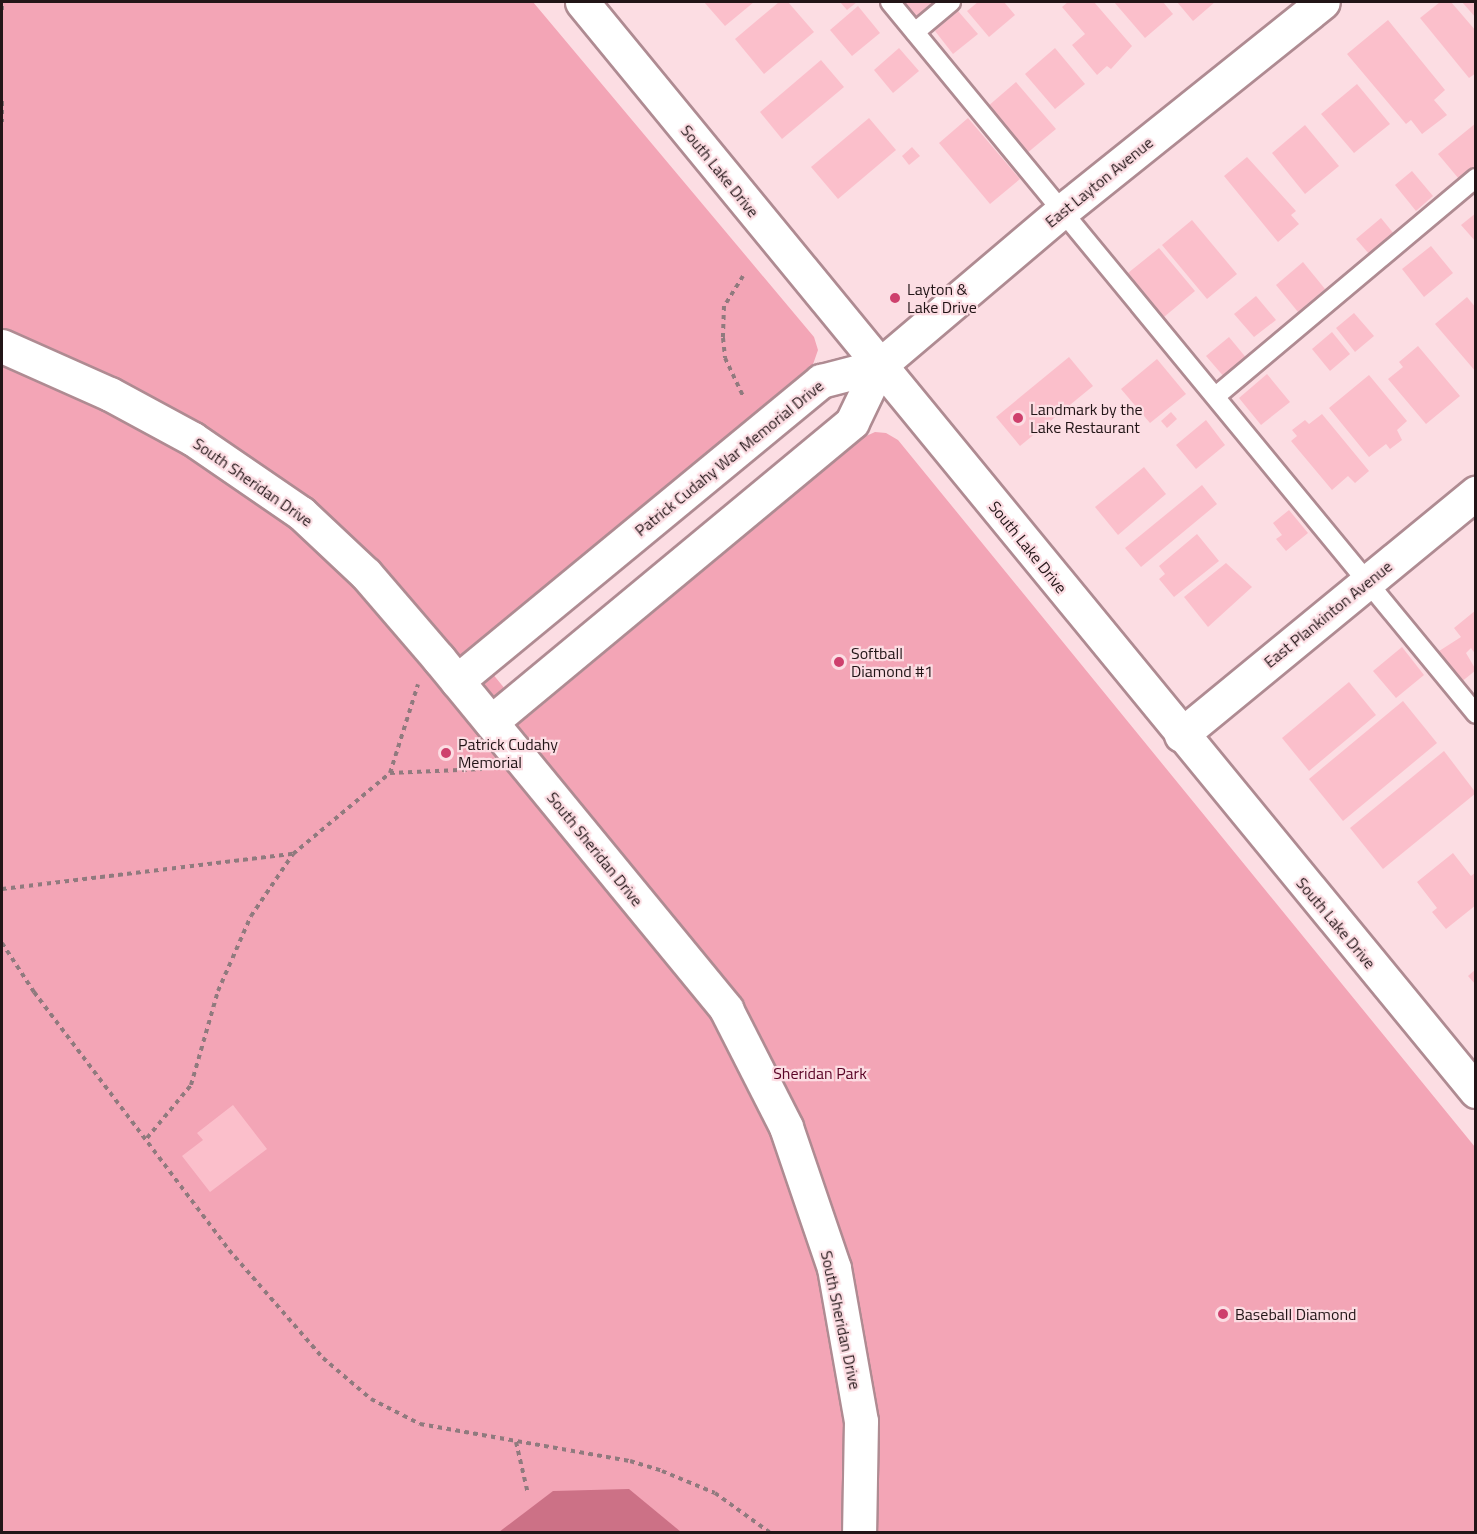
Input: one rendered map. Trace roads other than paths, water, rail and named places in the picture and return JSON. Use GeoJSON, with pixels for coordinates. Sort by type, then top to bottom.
{"type":"FeatureCollection","features":[{"type":"Feature","properties":{"kind":"street","name":"South Lake Drive"},"geometry":{"type":"LineString","coordinates":[[582,2],[1181,735],[1476,1091]]}},
{"type":"Feature","properties":{"kind":"street","name":"East Layton Avenue"},"geometry":{"type":"LineString","coordinates":[[879,366],[1062,211],[1323,2]]}},
{"type":"Feature","properties":{"kind":"street","name":"South Sheridan Drive"},"geometry":{"type":"LineString","coordinates":[[2,346],[110,394],[193,439],[301,513],[366,574],[491,722],[726,1009],[786,1127],[834,1268],[861,1421],[859,1533]]}},
{"type":"Feature","properties":{"kind":"street","name":"Patrick Cudahy War Memorial Drive"},"geometry":{"type":"LineString","coordinates":[[457,681],[821,381],[879,366]]}},
{"type":"Feature","properties":{"kind":"street"},"geometry":{"type":"LineString","coordinates":[[491,722],[852,422],[879,366]]}},
{"type":"Feature","properties":{"kind":"street","name":"East Plankinton Avenue"},"geometry":{"type":"LineString","coordinates":[[1181,735],[1476,493]]}},
{"type":"Feature","properties":{"kind":"lane"},"geometry":{"type":"LineString","coordinates":[[890,2],[1476,714]]}},
{"type":"Feature","properties":{"kind":"lane"},"geometry":{"type":"LineString","coordinates":[[915,32],[951,2]]}},
{"type":"Feature","properties":{"kind":"lane"},"geometry":{"type":"LineString","coordinates":[[1215,396],[1476,178]]}},
{"type":"Feature","properties":{"kind":"place","name":"Layton & Lake Drive"},"geometry":{"type":"Point","coordinates":[895,298]}},
{"type":"Feature","properties":{"kind":"place","name":"Landmark by the Lake Restaurant"},"geometry":{"type":"Point","coordinates":[1018,418]}},
{"type":"Feature","properties":{"kind":"place","name":"Softball Diamond #1"},"geometry":{"type":"Point","coordinates":[839,662]}},
{"type":"Feature","properties":{"kind":"place","name":"Patrick Cudahy Memorial"},"geometry":{"type":"Point","coordinates":[446,753]}},
{"type":"Feature","properties":{"kind":"place","name":"Baseball Diamond"},"geometry":{"type":"Point","coordinates":[1223,1314]}},
{"type":"Feature","properties":{"kind":"park label","name":"Sheridan Park"},"geometry":{"type":"Point","coordinates":[820,1073]}}]}
